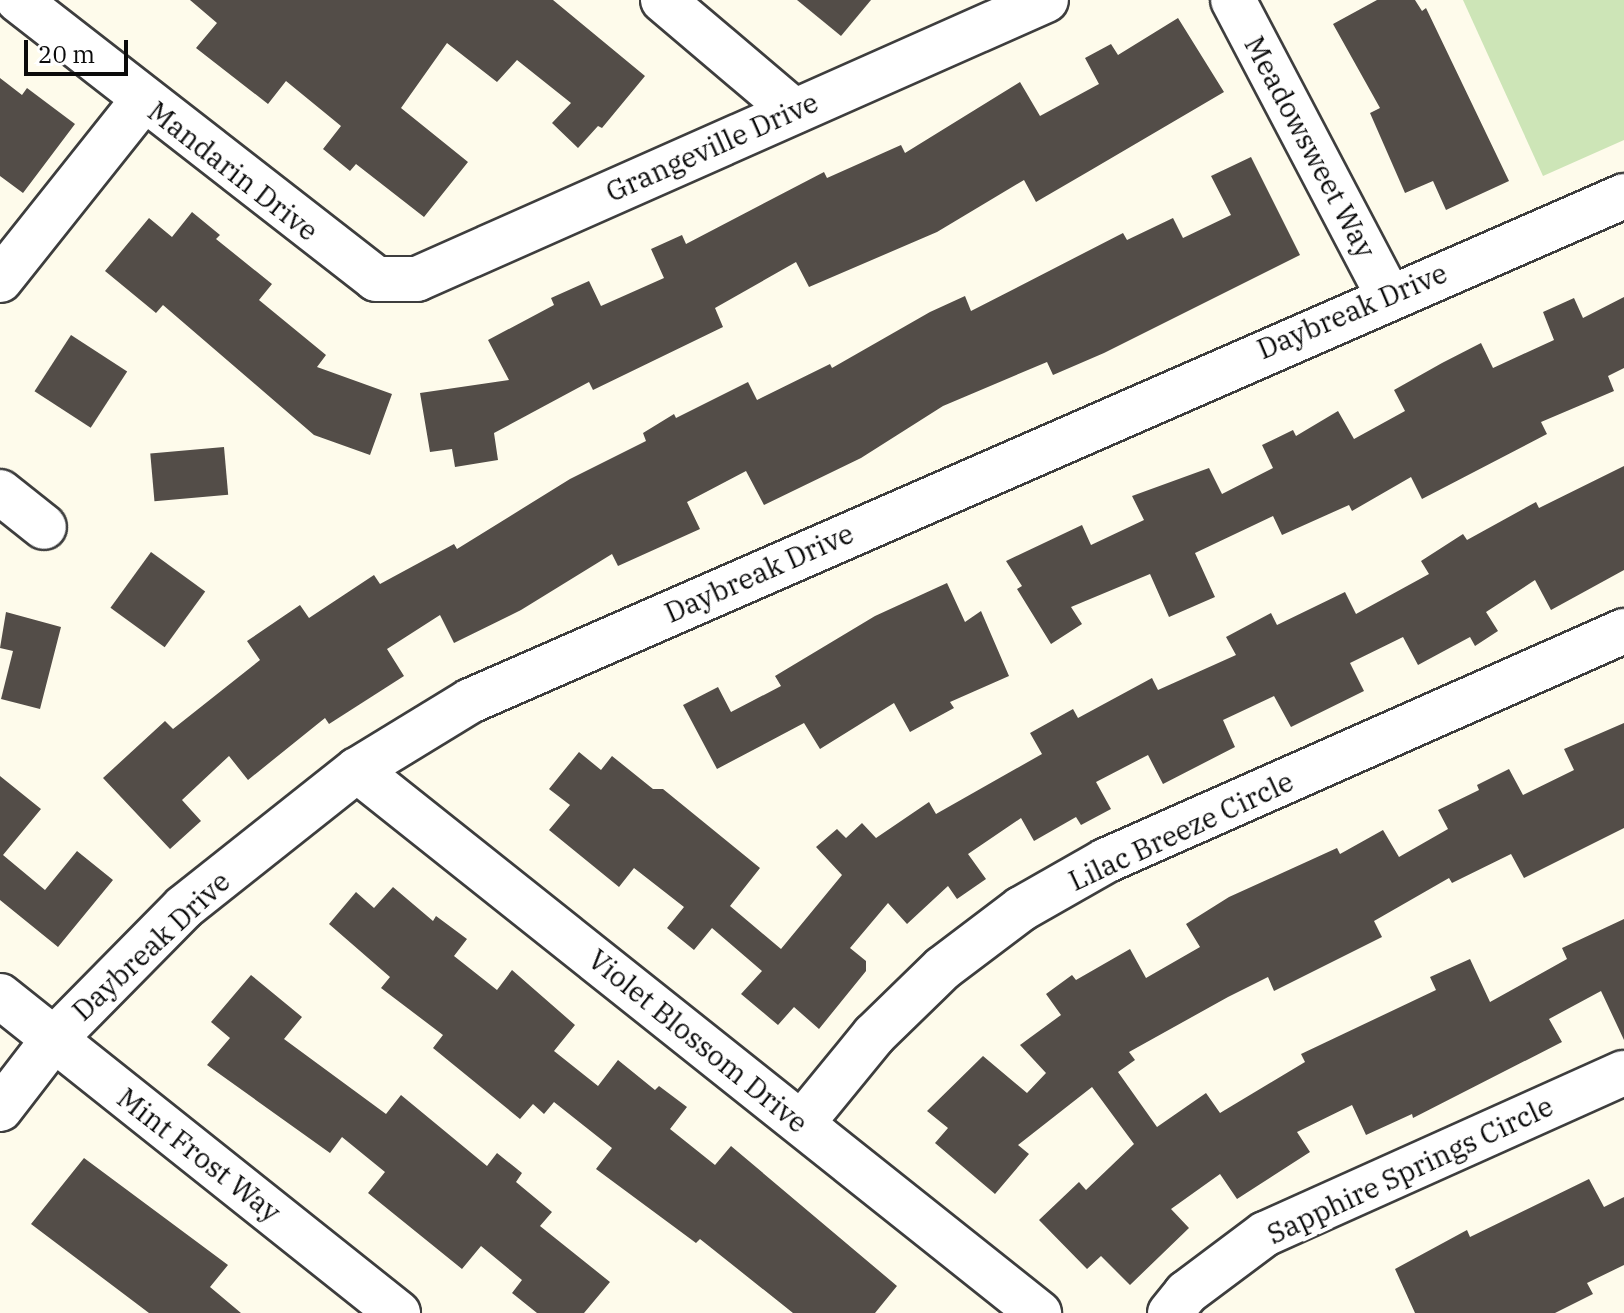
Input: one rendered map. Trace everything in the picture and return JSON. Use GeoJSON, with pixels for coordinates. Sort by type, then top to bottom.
{"type":"FeatureCollection","features":[{"type":"Feature","properties":{"kind":"street","name":"Mandarin Drive"},"geometry":{"type":"LineString","coordinates":[[18,0],[376,279]]}},
{"type":"Feature","properties":{"kind":"street"},"geometry":{"type":"LineString","coordinates":[[663,0],[794,111]]}},
{"type":"Feature","properties":{"kind":"street","name":"Grangeville Drive"},"geometry":{"type":"LineString","coordinates":[[376,279],[417,279],[1046,0]]}},
{"type":"Feature","properties":{"kind":"street","name":"Meadowsweet Way"},"geometry":{"type":"LineString","coordinates":[[1233,0],[1388,295]]}},
{"type":"Feature","properties":{"kind":"street"},"geometry":{"type":"LineString","coordinates":[[0,280],[143,100]]}},
{"type":"Feature","properties":{"kind":"street","name":"Daybreak Drive"},"geometry":{"type":"LineString","coordinates":[[0,1109],[54,1039],[184,907],[357,770],[470,701],[1388,295],[1624,196]]}},
{"type":"Feature","properties":{"kind":"street"},"geometry":{"type":"LineString","coordinates":[[0,492],[44,527]]}},
{"type":"Feature","properties":{"kind":"street","name":"Lilac Breeze Circle"},"geometry":{"type":"LineString","coordinates":[[802,1123],[874,1035],[943,968],[1021,909],[1105,861],[1624,631]]}},
{"type":"Feature","properties":{"kind":"street","name":"Violet Blossom Drive"},"geometry":{"type":"LineString","coordinates":[[357,770],[1039,1313]]}},
{"type":"Feature","properties":{"kind":"street","name":"Mint Frost Way"},"geometry":{"type":"LineString","coordinates":[[0,996],[398,1313]]}},
{"type":"Feature","properties":{"kind":"street","name":"Sapphire Springs Circle"},"geometry":{"type":"LineString","coordinates":[[1170,1313],[1186,1293],[1265,1234],[1624,1073]]}},
{"type":"Feature","properties":{"kind":"green space"},"geometry":{"type":"Polygon","coordinates":[[[1463,0],[1624,0],[1624,140],[1543,176],[1463,0]]]}},
{"type":"Feature","properties":{"kind":"building"},"geometry":{"type":"Polygon","coordinates":[[[190,0],[553,0],[645,76],[602,128],[598,126],[578,148],[552,123],[571,103],[517,60],[497,82],[447,43],[401,108],[468,162],[424,217],[356,164],[350,171],[323,149],[341,126],[286,81],[268,104],[196,48],[217,23],[190,0]]]}},
{"type":"Feature","properties":{"kind":"building"},"geometry":{"type":"Polygon","coordinates":[[[797,0],[871,0],[841,36],[797,0]]]}},
{"type":"Feature","properties":{"kind":"building"},"geometry":{"type":"Polygon","coordinates":[[[1377,0],[1415,0],[1422,11],[1426,8],[1509,181],[1446,210],[1433,181],[1405,193],[1370,113],[1380,108],[1333,24],[1377,0]]]}},
{"type":"Feature","properties":{"kind":"building"},"geometry":{"type":"Polygon","coordinates":[[[1178,18],[1224,92],[1036,202],[1024,180],[937,232],[809,287],[796,262],[715,308],[723,327],[593,390],[589,382],[494,433],[498,460],[455,467],[452,449],[430,452],[420,393],[509,380],[488,340],[554,305],[551,298],[589,281],[601,306],[664,278],[651,249],[682,235],[686,244],[824,172],[827,178],[901,145],[905,153],[1020,82],[1040,116],[1099,84],[1085,58],[1111,44],[1118,55],[1178,18]]]}},
{"type":"Feature","properties":{"kind":"building"},"geometry":{"type":"Polygon","coordinates":[[[0,78],[22,95],[27,88],[75,124],[23,193],[0,176],[0,78]]]}},
{"type":"Feature","properties":{"kind":"building"},"geometry":{"type":"Polygon","coordinates":[[[1251,157],[1300,255],[1104,353],[1053,375],[1047,362],[943,406],[861,458],[764,505],[746,471],[687,502],[700,529],[618,566],[612,554],[521,610],[454,643],[440,615],[387,649],[404,676],[329,724],[325,718],[248,780],[229,756],[182,800],[201,821],[170,849],[103,778],[165,721],[173,729],[260,660],[247,641],[300,605],[309,618],[374,575],[380,584],[454,544],[457,549],[570,479],[646,441],[643,433],[674,414],[676,418],[748,382],[757,400],[830,364],[832,368],[930,312],[965,296],[971,311],[1123,233],[1127,240],[1173,218],[1183,238],[1231,215],[1211,176],[1251,157]]]}},
{"type":"Feature","properties":{"kind":"building"},"geometry":{"type":"Polygon","coordinates":[[[192,212],[220,235],[216,239],[272,284],[259,300],[326,355],[317,367],[392,394],[370,455],[314,435],[163,305],[156,313],[105,271],[149,218],[172,237],[192,212]]]}},
{"type":"Feature","properties":{"kind":"building"},"geometry":{"type":"Polygon","coordinates":[[[1624,297],[1624,368],[1608,376],[1614,391],[1541,422],[1547,434],[1422,499],[1411,477],[1352,511],[1349,505],[1282,535],[1273,516],[1195,553],[1215,597],[1169,617],[1150,574],[1071,607],[1082,624],[1051,644],[1017,589],[1022,586],[1006,561],[1082,525],[1091,545],[1144,520],[1132,496],[1209,468],[1222,494],[1273,468],[1262,445],[1293,430],[1296,436],[1338,411],[1354,439],[1405,411],[1394,390],[1442,363],[1481,343],[1493,368],[1554,340],[1543,312],[1574,298],[1583,318],[1624,297]]]}},
{"type":"Feature","properties":{"kind":"building"},"geometry":{"type":"Polygon","coordinates":[[[71,335],[127,371],[91,428],[35,391],[71,335]]]}},
{"type":"Feature","properties":{"kind":"building"},"geometry":{"type":"Polygon","coordinates":[[[224,447],[228,495],[154,501],[150,453],[224,447]]]}},
{"type":"Feature","properties":{"kind":"building"},"geometry":{"type":"Polygon","coordinates":[[[1624,466],[1624,570],[1551,610],[1535,580],[1486,612],[1498,631],[1475,646],[1470,637],[1418,665],[1403,637],[1350,663],[1364,691],[1291,727],[1274,696],[1223,720],[1235,747],[1163,784],[1148,755],[1096,782],[1111,809],[1081,825],[1076,817],[1034,841],[1021,818],[968,854],[986,879],[957,899],[948,886],[907,924],[888,903],[850,948],[866,961],[866,971],[819,1029],[794,1007],[778,1025],[741,994],[762,971],[712,928],[694,950],[667,928],[684,907],[634,868],[619,887],[549,830],[570,805],[549,789],[579,752],[601,770],[612,756],[653,789],[663,789],[760,868],[730,906],[781,949],[842,875],[816,847],[837,829],[846,838],[862,823],[876,838],[929,802],[936,814],[1042,754],[1030,733],[1073,709],[1078,718],[1152,678],[1158,690],[1236,655],[1226,637],[1271,613],[1277,625],[1345,592],[1356,614],[1429,574],[1421,561],[1463,534],[1467,540],[1536,502],[1539,508],[1624,466]]]}},
{"type":"Feature","properties":{"kind":"building"},"geometry":{"type":"Polygon","coordinates":[[[151,552],[205,591],[165,647],[110,608],[151,552]]]}},
{"type":"Feature","properties":{"kind":"building"},"geometry":{"type":"Polygon","coordinates":[[[947,583],[965,622],[981,611],[1009,676],[950,702],[954,708],[910,732],[894,703],[820,749],[804,723],[717,769],[683,705],[718,687],[731,712],[781,686],[775,676],[875,616],[947,583]]]}},
{"type":"Feature","properties":{"kind":"building"},"geometry":{"type":"Polygon","coordinates":[[[6,612],[61,627],[40,709],[1,699],[13,651],[0,648],[6,612]]]}},
{"type":"Feature","properties":{"kind":"building"},"geometry":{"type":"Polygon","coordinates":[[[1624,723],[1624,828],[1524,878],[1511,854],[1452,883],[1449,878],[1374,921],[1382,937],[1274,991],[1268,977],[1228,997],[1129,1052],[1135,1060],[1118,1072],[1157,1127],[1206,1093],[1220,1113],[1305,1062],[1301,1054],[1436,990],[1430,977],[1470,959],[1490,1002],[1567,959],[1562,948],[1624,919],[1624,1040],[1601,991],[1549,1019],[1562,1042],[1413,1118],[1412,1114],[1366,1135],[1352,1105],[1297,1132],[1310,1152],[1237,1199],[1220,1174],[1171,1209],[1189,1228],[1130,1285],[1101,1256],[1087,1269],[1039,1220],[1079,1182],[1086,1190],[1134,1144],[1092,1087],[1018,1145],[1029,1154],[995,1194],[935,1143],[948,1128],[927,1111],[983,1056],[1027,1093],[1046,1073],[1020,1045],[1061,1015],[1046,994],[1072,975],[1076,980],[1130,949],[1146,978],[1200,947],[1186,924],[1229,897],[1337,848],[1340,854],[1383,830],[1399,857],[1448,829],[1438,810],[1479,790],[1477,785],[1509,769],[1523,795],[1574,770],[1564,749],[1624,723]]]}},
{"type":"Feature","properties":{"kind":"building"},"geometry":{"type":"Polygon","coordinates":[[[0,776],[41,809],[3,855],[45,890],[77,851],[113,880],[58,947],[0,900],[0,776]]]}},
{"type":"Feature","properties":{"kind":"building"},"geometry":{"type":"Polygon","coordinates":[[[393,887],[433,921],[436,916],[467,939],[454,956],[497,990],[512,970],[575,1025],[554,1051],[598,1086],[618,1060],[655,1090],[659,1086],[687,1107],[670,1129],[715,1165],[731,1146],[897,1286],[875,1313],[793,1313],[700,1239],[696,1243],[596,1169],[612,1148],[554,1102],[544,1114],[533,1104],[520,1119],[433,1048],[443,1035],[381,988],[390,977],[329,924],[356,892],[374,908],[393,887]]]}},
{"type":"Feature","properties":{"kind":"building"},"geometry":{"type":"Polygon","coordinates":[[[251,975],[302,1017],[284,1039],[386,1114],[401,1095],[487,1166],[497,1153],[522,1173],[516,1182],[552,1212],[540,1226],[610,1282],[584,1313],[537,1313],[512,1293],[522,1280],[481,1246],[462,1269],[368,1193],[385,1172],[342,1137],[330,1153],[207,1065],[230,1038],[211,1022],[251,975]]]}},
{"type":"Feature","properties":{"kind":"building"},"geometry":{"type":"Polygon","coordinates":[[[84,1158],[228,1265],[210,1287],[241,1313],[149,1313],[31,1224],[84,1158]]]}},
{"type":"Feature","properties":{"kind":"building"},"geometry":{"type":"Polygon","coordinates":[[[1589,1179],[1604,1207],[1624,1197],[1624,1265],[1587,1283],[1593,1294],[1555,1313],[1415,1313],[1395,1269],[1467,1230],[1470,1237],[1589,1179]]]}}]}
